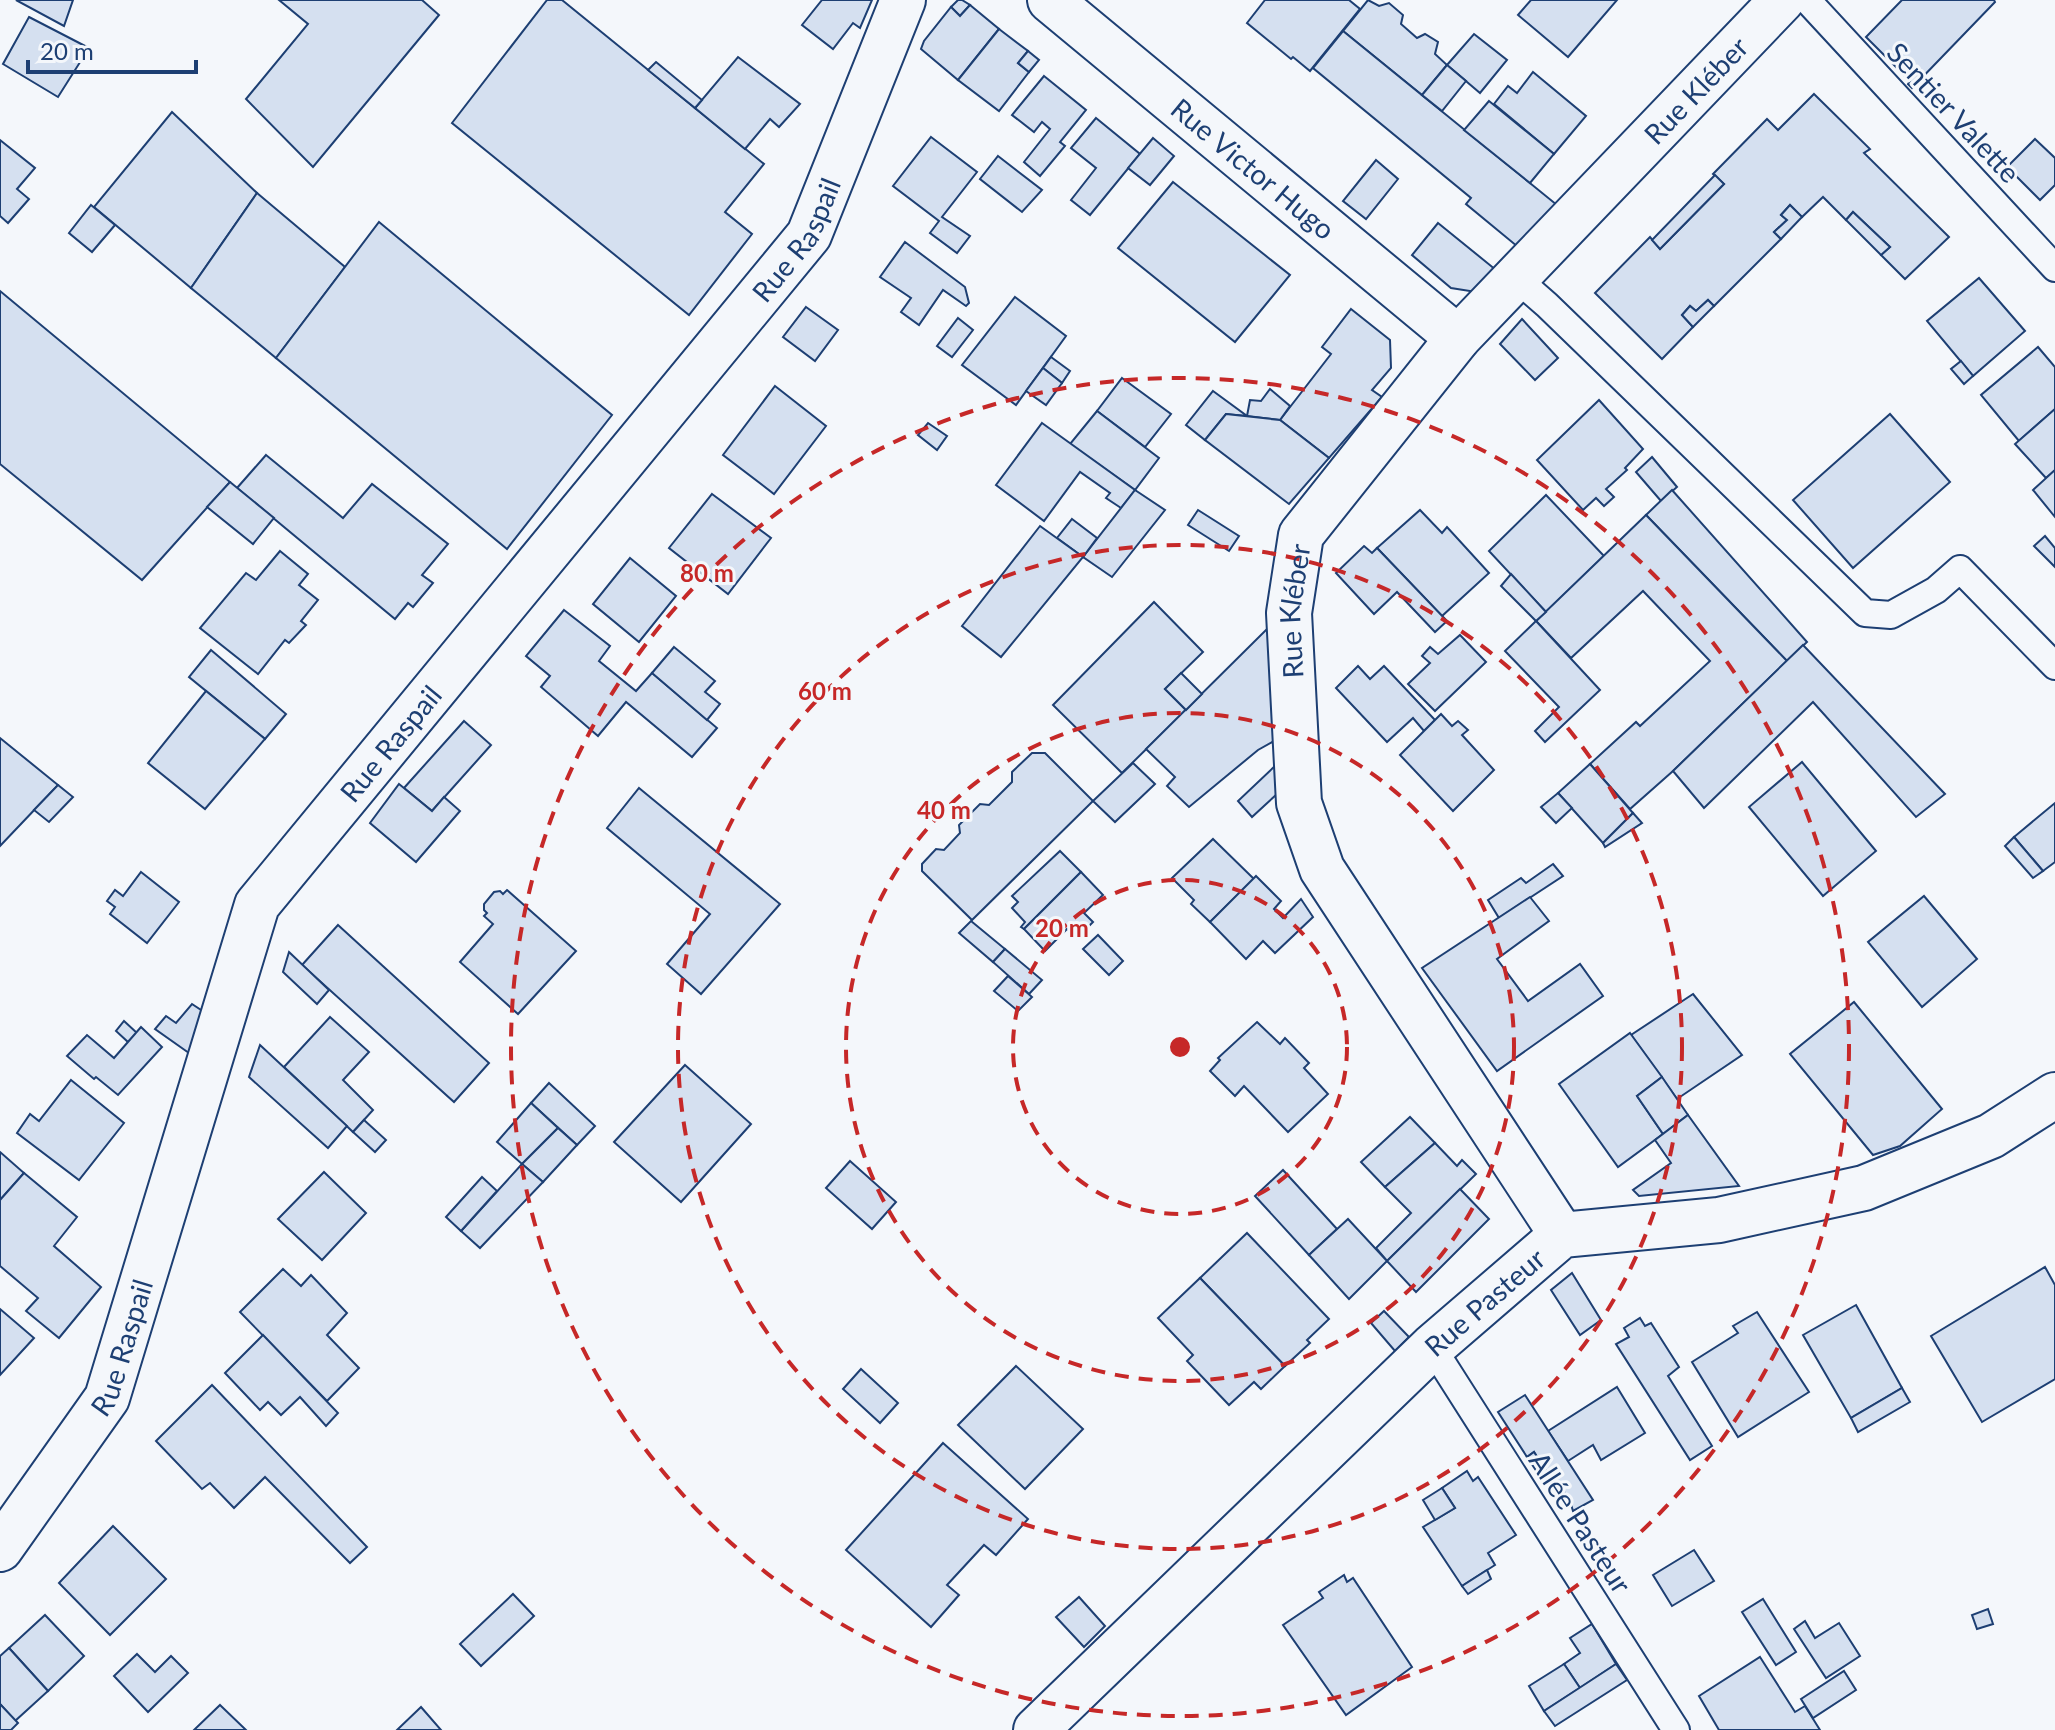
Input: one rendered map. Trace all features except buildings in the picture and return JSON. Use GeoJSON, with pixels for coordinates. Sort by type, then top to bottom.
{"type":"FeatureCollection","features":[{"type":"Feature","properties":{"kind":"street","name":"Rue Raspail"},"geometry":{"type":"LineString","coordinates":[[0,1549],[107,1398],[257,905],[809,235],[903,0]]}},
{"type":"Feature","properties":{"kind":"street","name":"Rue Victor Hugo"},"geometry":{"type":"LineString","coordinates":[[1050,0],[1458,338]]}},
{"type":"Feature","properties":{"kind":"street","name":"Rue Kléber"},"geometry":{"type":"LineString","coordinates":[[1562,1235],[1322,869],[1299,803],[1289,613],[1301,535],[1458,338],[1782,0]]}},
{"type":"Feature","properties":{"kind":"street","name":"Rue Pasteur"},"geometry":{"type":"LineString","coordinates":[[1036,1730],[1432,1347],[1562,1235],[1719,1220],[1864,1188],[1991,1136],[2055,1095]]}},
{"type":"Feature","properties":{"kind":"lane","name":"Sentier Valette"},"geometry":{"type":"LineString","coordinates":[[1807,0],[2055,268]]}},
{"type":"Feature","properties":{"kind":"lane"},"geometry":{"type":"LineString","coordinates":[[1515,277],[1865,613],[1891,615],[1936,590],[1960,569],[2055,666]]}},
{"type":"Feature","properties":{"kind":"lane","name":"Allée Pasteur"},"geometry":{"type":"LineString","coordinates":[[1432,1347],[1676,1730]]}}]}
